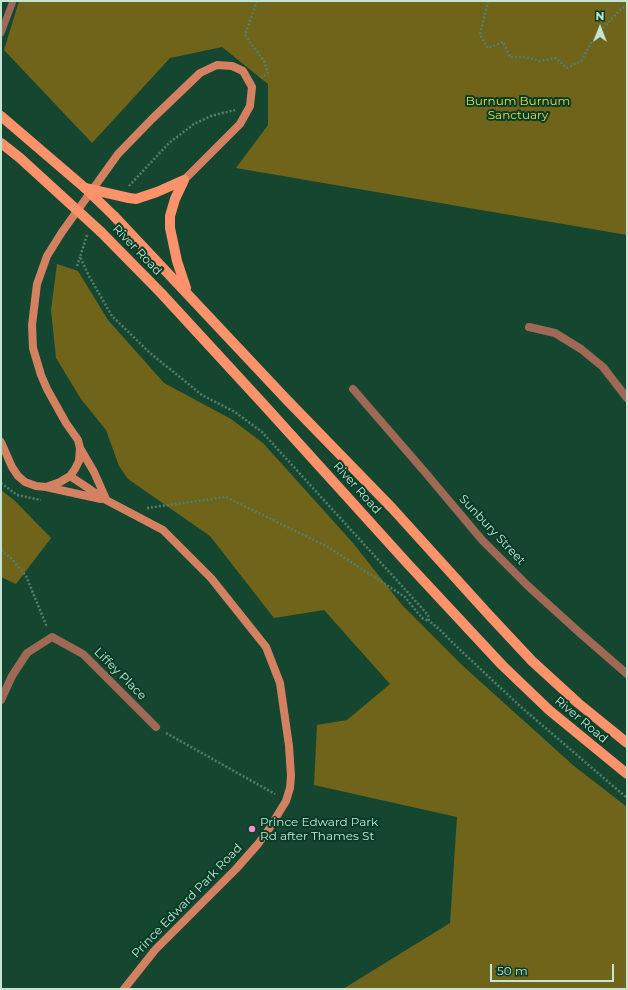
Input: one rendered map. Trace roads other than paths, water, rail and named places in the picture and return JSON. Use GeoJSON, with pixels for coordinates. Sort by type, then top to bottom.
{"type":"FeatureCollection","features":[{"type":"Feature","properties":{"kind":"main road","name":"River Road"},"geometry":{"type":"LineString","coordinates":[[1,116],[85,188],[114,216],[287,400],[397,514],[532,661],[578,703],[627,743]]}},
{"type":"Feature","properties":{"kind":"main road","name":"River Road"},"geometry":{"type":"LineString","coordinates":[[1,143],[101,232],[161,293],[502,665],[549,710],[627,774]]}},
{"type":"Feature","properties":{"kind":"main road"},"geometry":{"type":"LineString","coordinates":[[85,188],[127,194],[136,199],[157,192],[184,180]]}},
{"type":"Feature","properties":{"kind":"main road"},"geometry":{"type":"LineString","coordinates":[[184,180],[175,199],[170,216],[170,228],[177,261],[188,293]]}},
{"type":"Feature","properties":{"kind":"street"},"geometry":{"type":"LineString","coordinates":[[106,500],[94,472],[80,448],[74,434],[66,423],[47,389],[41,375],[33,348],[32,325],[37,284],[47,256],[62,232],[118,154],[200,73],[217,66],[232,66],[243,71],[252,87],[250,106],[240,124],[184,180]]}},
{"type":"Feature","properties":{"kind":"street"},"geometry":{"type":"LineString","coordinates":[[530,327],[555,333],[581,349],[604,367],[627,398]]}},
{"type":"Feature","properties":{"kind":"street","name":"Sunbury Street"},"geometry":{"type":"LineString","coordinates":[[353,389],[482,540],[528,586],[627,674]]}},
{"type":"Feature","properties":{"kind":"street"},"geometry":{"type":"LineString","coordinates":[[1,442],[12,467],[18,476],[25,482],[36,486],[106,500]]}},
{"type":"Feature","properties":{"kind":"street"},"geometry":{"type":"LineString","coordinates":[[46,487],[60,482],[70,476],[76,469],[79,461],[80,448]]}},
{"type":"Feature","properties":{"kind":"street","name":"Prince Edward Park Road"},"geometry":{"type":"LineString","coordinates":[[70,476],[106,500],[163,530],[211,578],[266,648],[280,683],[289,746],[291,776],[290,788],[286,800],[269,829],[258,844],[216,890],[155,950],[124,989]]}},
{"type":"Feature","properties":{"kind":"street","name":"Liffey Place"},"geometry":{"type":"LineString","coordinates":[[1,700],[12,676],[27,653],[52,637],[83,654],[156,727]]}},
{"type":"Feature","properties":{"kind":"lane"},"geometry":{"type":"LineString","coordinates":[[1,33],[13,1]]}},
{"type":"Feature","properties":{"kind":"place","name":"Prince Edward Park Rd after Thames St"},"geometry":{"type":"Point","coordinates":[252,829]}},
{"type":"Feature","properties":{"kind":"park label","name":"Burnum Burnum Sanctuary"},"geometry":{"type":"Point","coordinates":[518,108]}}]}
